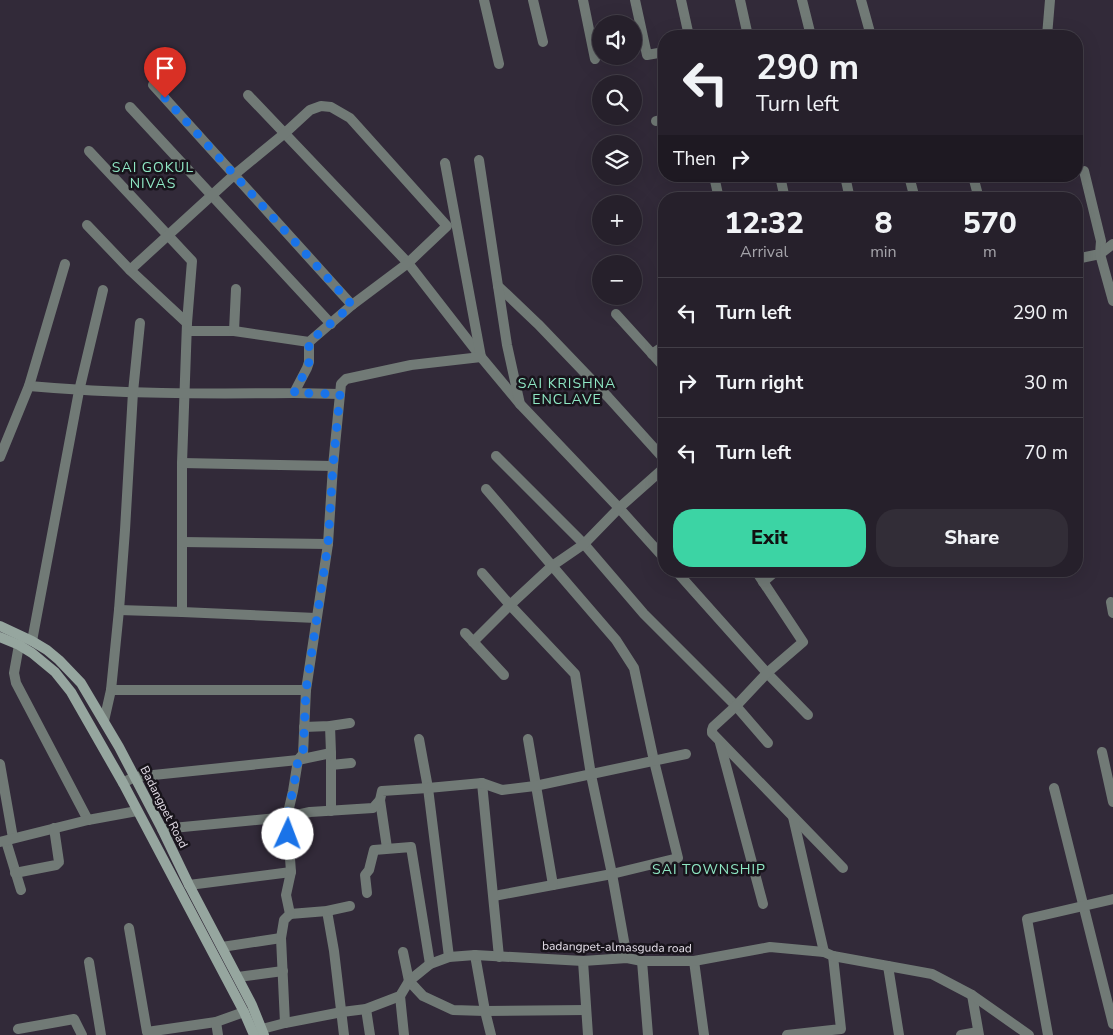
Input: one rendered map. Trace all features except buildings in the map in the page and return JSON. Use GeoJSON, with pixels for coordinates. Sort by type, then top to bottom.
{"type":"FeatureCollection","features":[{"type":"Feature","properties":{"kind":"main road","name":"Badangpet Road"},"geometry":{"type":"LineString","coordinates":[[0,626],[32,640],[59,660],[80,683],[104,721],[238,977],[252,1005],[258,1033]]}},
{"type":"Feature","properties":{"kind":"main road","name":"Badangpet Road"},"geometry":{"type":"LineString","coordinates":[[0,637],[32,654],[55,672],[71,692],[123,783],[244,1012],[258,1033]]}},
{"type":"Feature","properties":{"kind":"street"},"geometry":{"type":"LineString","coordinates":[[484,0],[499,64]]}},
{"type":"Feature","properties":{"kind":"street"},"geometry":{"type":"LineString","coordinates":[[533,0],[543,42]]}},
{"type":"Feature","properties":{"kind":"street"},"geometry":{"type":"LineString","coordinates":[[582,0],[592,45]]}},
{"type":"Feature","properties":{"kind":"street"},"geometry":{"type":"LineString","coordinates":[[635,0],[647,55],[658,53]]}},
{"type":"Feature","properties":{"kind":"street"},"geometry":{"type":"LineString","coordinates":[[681,0],[688,30]]}},
{"type":"Feature","properties":{"kind":"street"},"geometry":{"type":"LineString","coordinates":[[740,0],[744,30]]}},
{"type":"Feature","properties":{"kind":"street"},"geometry":{"type":"LineString","coordinates":[[802,0],[810,30]]}},
{"type":"Feature","properties":{"kind":"street"},"geometry":{"type":"LineString","coordinates":[[861,0],[869,30]]}},
{"type":"Feature","properties":{"kind":"street"},"geometry":{"type":"LineString","coordinates":[[1048,30],[1050,0]]}},
{"type":"Feature","properties":{"kind":"street"},"geometry":{"type":"LineString","coordinates":[[153,85],[352,305]]}},
{"type":"Feature","properties":{"kind":"street"},"geometry":{"type":"LineString","coordinates":[[248,95],[408,262],[481,357],[520,404],[620,508],[658,551]]}},
{"type":"Feature","properties":{"kind":"street"},"geometry":{"type":"LineString","coordinates":[[87,225],[130,270],[187,327],[234,331],[309,342],[352,305],[408,262],[447,226],[350,118],[331,107],[321,106],[310,110],[234,174],[130,270]]}},
{"type":"Feature","properties":{"kind":"street"},"geometry":{"type":"LineString","coordinates":[[130,107],[331,324]]}},
{"type":"Feature","properties":{"kind":"street"},"geometry":{"type":"LineString","coordinates":[[89,151],[192,261],[187,327],[182,463],[182,612]]}},
{"type":"Feature","properties":{"kind":"street"},"geometry":{"type":"LineString","coordinates":[[479,160],[507,345],[520,404]]}},
{"type":"Feature","properties":{"kind":"street"},"geometry":{"type":"LineString","coordinates":[[445,163],[481,357]]}},
{"type":"Feature","properties":{"kind":"street"},"geometry":{"type":"LineString","coordinates":[[1084,171],[1101,241],[1100,254],[1113,301]]}},
{"type":"Feature","properties":{"kind":"street"},"geometry":{"type":"LineString","coordinates":[[1083,258],[1100,254],[1113,244]]}},
{"type":"Feature","properties":{"kind":"street"},"geometry":{"type":"LineString","coordinates":[[0,457],[29,386],[65,264]]}},
{"type":"Feature","properties":{"kind":"street"},"geometry":{"type":"LineString","coordinates":[[498,286],[538,324],[608,397],[658,453]]}},
{"type":"Feature","properties":{"kind":"street"},"geometry":{"type":"LineString","coordinates":[[234,331],[236,289]]}},
{"type":"Feature","properties":{"kind":"street"},"geometry":{"type":"LineString","coordinates":[[32,640],[79,391],[103,290]]}},
{"type":"Feature","properties":{"kind":"street"},"geometry":{"type":"LineString","coordinates":[[616,314],[658,360]]}},
{"type":"Feature","properties":{"kind":"street"},"geometry":{"type":"LineString","coordinates":[[104,721],[111,690],[119,610],[133,392],[140,323]]}},
{"type":"Feature","properties":{"kind":"street"},"geometry":{"type":"LineString","coordinates":[[294,393],[309,362],[309,342]]}},
{"type":"Feature","properties":{"kind":"street"},"geometry":{"type":"LineString","coordinates":[[652,354],[658,350]]}},
{"type":"Feature","properties":{"kind":"street"},"geometry":{"type":"LineString","coordinates":[[290,914],[286,895],[291,872],[286,817],[298,760],[303,754],[306,690],[328,544],[341,384],[346,379],[411,365],[481,357]]}},
{"type":"Feature","properties":{"kind":"street"},"geometry":{"type":"LineString","coordinates":[[29,386],[79,391],[185,394],[340,394]]}},
{"type":"Feature","properties":{"kind":"street"},"geometry":{"type":"LineString","coordinates":[[496,456],[584,544],[644,614],[736,706],[768,743]]}},
{"type":"Feature","properties":{"kind":"street"},"geometry":{"type":"LineString","coordinates":[[182,463],[333,466]]}},
{"type":"Feature","properties":{"kind":"street"},"geometry":{"type":"LineString","coordinates":[[473,642],[552,566],[584,544],[658,473]]}},
{"type":"Feature","properties":{"kind":"street"},"geometry":{"type":"LineString","coordinates":[[486,489],[616,640],[634,668],[678,858],[612,874],[494,896]]}},
{"type":"Feature","properties":{"kind":"street"},"geometry":{"type":"LineString","coordinates":[[182,542],[328,544]]}},
{"type":"Feature","properties":{"kind":"street"},"geometry":{"type":"LineString","coordinates":[[482,573],[575,674],[591,775],[628,958]]}},
{"type":"Feature","properties":{"kind":"street"},"geometry":{"type":"LineString","coordinates":[[681,577],[767,673],[808,714]]}},
{"type":"Feature","properties":{"kind":"street"},"geometry":{"type":"LineString","coordinates":[[760,577],[803,642],[767,673],[713,727],[712,733],[843,868]]}},
{"type":"Feature","properties":{"kind":"street"},"geometry":{"type":"LineString","coordinates":[[763,582],[769,577]]}},
{"type":"Feature","properties":{"kind":"street"},"geometry":{"type":"LineString","coordinates":[[1112,602],[1113,613]]}},
{"type":"Feature","properties":{"kind":"street"},"geometry":{"type":"LineString","coordinates":[[119,610],[316,618]]}},
{"type":"Feature","properties":{"kind":"street"},"geometry":{"type":"LineString","coordinates":[[465,633],[504,675]]}},
{"type":"Feature","properties":{"kind":"street"},"geometry":{"type":"LineString","coordinates":[[19,646],[14,673],[16,684],[88,820]]}},
{"type":"Feature","properties":{"kind":"street"},"geometry":{"type":"LineString","coordinates":[[111,690],[306,690]]}},
{"type":"Feature","properties":{"kind":"street"},"geometry":{"type":"LineString","coordinates":[[304,727],[350,723]]}},
{"type":"Feature","properties":{"kind":"street"},"geometry":{"type":"LineString","coordinates":[[330,726],[331,811]]}},
{"type":"Feature","properties":{"kind":"street"},"geometry":{"type":"LineString","coordinates":[[419,739],[428,788],[449,957]]}},
{"type":"Feature","properties":{"kind":"street"},"geometry":{"type":"LineString","coordinates":[[528,739],[553,886]]}},
{"type":"Feature","properties":{"kind":"street"},"geometry":{"type":"LineString","coordinates":[[719,741],[763,904]]}},
{"type":"Feature","properties":{"kind":"street"},"geometry":{"type":"LineString","coordinates":[[1102,752],[1113,802]]}},
{"type":"Feature","properties":{"kind":"street"},"geometry":{"type":"LineString","coordinates":[[123,783],[134,777],[298,760],[331,753]]}},
{"type":"Feature","properties":{"kind":"street"},"geometry":{"type":"LineString","coordinates":[[387,848],[380,800],[382,791],[482,783],[502,790],[536,786],[686,754]]}},
{"type":"Feature","properties":{"kind":"street"},"geometry":{"type":"LineString","coordinates":[[331,765],[351,763]]}},
{"type":"Feature","properties":{"kind":"street"},"geometry":{"type":"LineString","coordinates":[[0,764],[6,841],[21,890]]}},
{"type":"Feature","properties":{"kind":"street"},"geometry":{"type":"LineString","coordinates":[[482,783],[500,956]]}},
{"type":"Feature","properties":{"kind":"street"},"geometry":{"type":"LineString","coordinates":[[1054,788],[1113,1024]]}},
{"type":"Feature","properties":{"kind":"street"},"geometry":{"type":"LineString","coordinates":[[162,829],[286,817],[310,812],[373,808],[380,800]]}},
{"type":"Feature","properties":{"kind":"street"},"geometry":{"type":"LineString","coordinates":[[6,841],[88,820],[137,811]]}},
{"type":"Feature","properties":{"kind":"street"},"geometry":{"type":"LineString","coordinates":[[787,1035],[842,1032],[829,954],[793,816]]}},
{"type":"Feature","properties":{"kind":"street"},"geometry":{"type":"LineString","coordinates":[[15,873],[58,864],[54,828]]}},
{"type":"Feature","properties":{"kind":"street"},"geometry":{"type":"LineString","coordinates":[[367,893],[365,875],[369,870],[374,850],[412,847],[430,964]]}},
{"type":"Feature","properties":{"kind":"street"},"geometry":{"type":"LineString","coordinates":[[189,885],[291,872]]}},
{"type":"Feature","properties":{"kind":"street"},"geometry":{"type":"LineString","coordinates":[[1048,1035],[1027,919],[1113,898]]}},
{"type":"Feature","properties":{"kind":"street"},"geometry":{"type":"LineString","coordinates":[[285,1023],[281,938],[284,920],[290,914],[327,911],[350,906]]}},
{"type":"Feature","properties":{"kind":"street"},"geometry":{"type":"LineString","coordinates":[[327,911],[334,951],[344,1035]]}},
{"type":"Feature","properties":{"kind":"street"},"geometry":{"type":"LineString","coordinates":[[128,928],[144,1034],[216,1022],[244,1012]]}},
{"type":"Feature","properties":{"kind":"street"},"geometry":{"type":"LineString","coordinates":[[222,947],[281,938]]}},
{"type":"Feature","properties":{"kind":"street","name":"badangpet-almasguda road"},"geometry":{"type":"LineString","coordinates":[[400,996],[410,981],[430,964],[449,957],[476,955],[583,961],[628,958],[642,961],[694,961],[770,947],[829,954],[932,974],[972,995],[1029,1035]]}},
{"type":"Feature","properties":{"kind":"street"},"geometry":{"type":"LineString","coordinates":[[403,952],[410,981],[423,996],[453,1010],[586,1010]]}},
{"type":"Feature","properties":{"kind":"street"},"geometry":{"type":"LineString","coordinates":[[476,955],[492,1035]]}},
{"type":"Feature","properties":{"kind":"street"},"geometry":{"type":"LineString","coordinates":[[583,961],[588,1035]]}},
{"type":"Feature","properties":{"kind":"street"},"geometry":{"type":"LineString","coordinates":[[642,961],[648,1035]]}},
{"type":"Feature","properties":{"kind":"street"},"geometry":{"type":"LineString","coordinates":[[694,961],[704,1035]]}},
{"type":"Feature","properties":{"kind":"street"},"geometry":{"type":"LineString","coordinates":[[89,962],[101,1035]]}},
{"type":"Feature","properties":{"kind":"street"},"geometry":{"type":"LineString","coordinates":[[888,966],[899,1035]]}},
{"type":"Feature","properties":{"kind":"street"},"geometry":{"type":"LineString","coordinates":[[238,977],[283,971]]}},
{"type":"Feature","properties":{"kind":"street"},"geometry":{"type":"LineString","coordinates":[[961,1035],[978,1034],[972,995]]}},
{"type":"Feature","properties":{"kind":"street"},"geometry":{"type":"LineString","coordinates":[[258,1033],[285,1023],[366,1009],[400,996],[404,1035]]}},
{"type":"Feature","properties":{"kind":"street"},"geometry":{"type":"LineString","coordinates":[[366,1009],[370,1035]]}},
{"type":"Feature","properties":{"kind":"street"},"geometry":{"type":"LineString","coordinates":[[18,1029],[74,1019],[82,1035]]}},
{"type":"Feature","properties":{"kind":"street"},"geometry":{"type":"LineString","coordinates":[[216,1022],[218,1035]]}},
{"type":"Feature","properties":{"kind":"district","name":"SAI GOKUL NIVAS"},"geometry":{"type":"Point","coordinates":[153,176]}},
{"type":"Feature","properties":{"kind":"district","name":"SAI KRISHNA ENCLAVE"},"geometry":{"type":"Point","coordinates":[567,392]}},
{"type":"Feature","properties":{"kind":"district","name":"SAI TOWNSHIP"},"geometry":{"type":"Point","coordinates":[709,869]}},
{"type":"Feature","properties":{"kind":"route"},"geometry":{"type":"LineString","coordinates":[[165,98],[352,305],[309,342],[309,362],[294,393],[340,394],[328,544],[306,690],[303,754],[298,760],[286,817],[288,834]]}}]}
